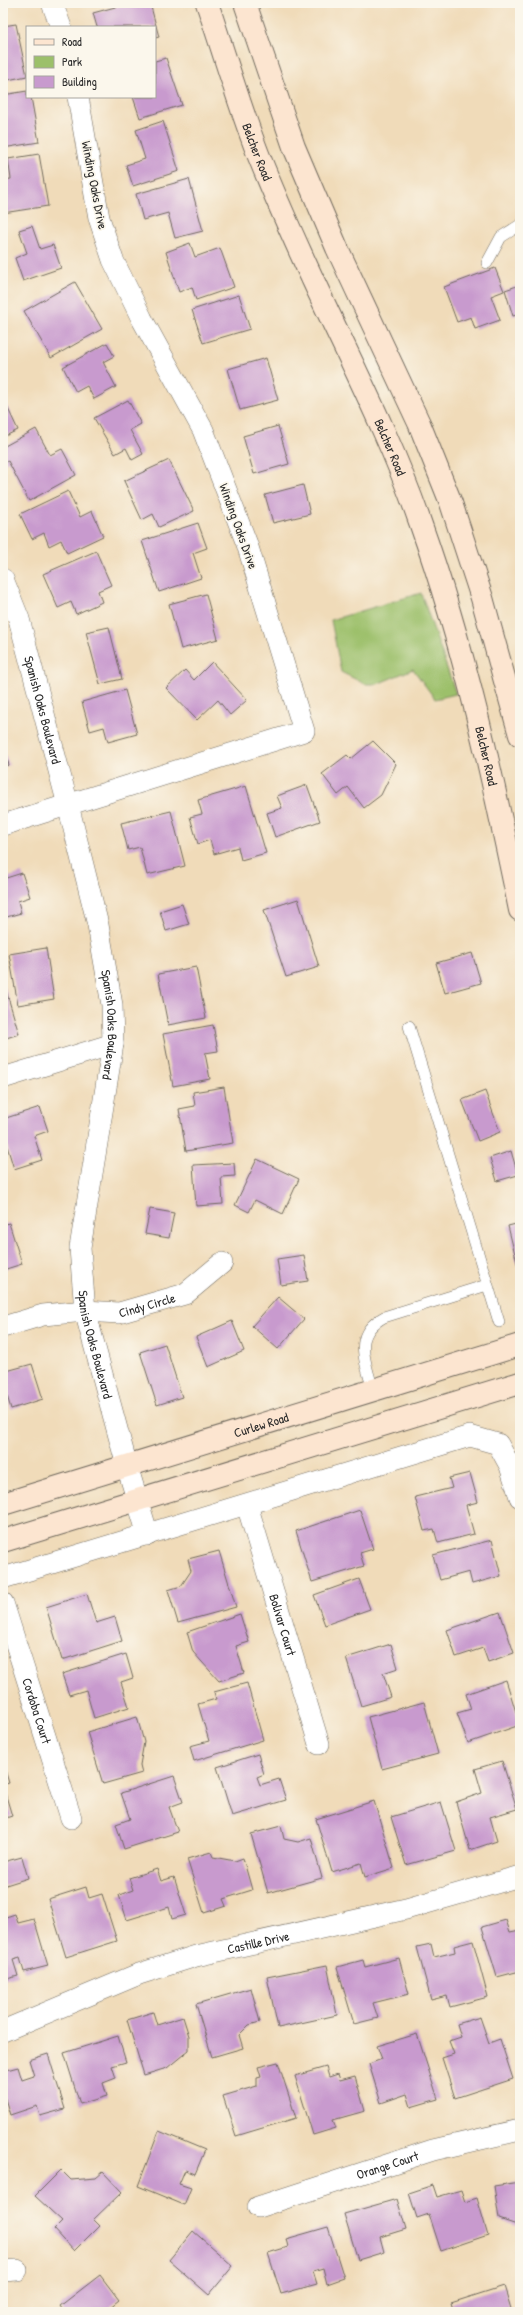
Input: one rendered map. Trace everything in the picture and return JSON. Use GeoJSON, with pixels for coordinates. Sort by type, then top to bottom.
{"type":"FeatureCollection","features":[{"type":"Feature","properties":{"kind":"main road","name":"Belcher Road"},"geometry":{"type":"LineString","coordinates":[[207,3],[258,154],[303,259],[382,426],[420,520],[452,618],[479,716],[520,910]]}},
{"type":"Feature","properties":{"kind":"main road"},"geometry":{"type":"LineString","coordinates":[[244,3],[294,147],[337,248],[419,423],[451,503],[482,598],[520,736]]}},
{"type":"Feature","properties":{"kind":"main road","name":"Curlew Road"},"geometry":{"type":"LineString","coordinates":[[3,1504],[520,1345]]}},
{"type":"Feature","properties":{"kind":"main road"},"geometry":{"type":"LineString","coordinates":[[328,1442],[387,1408],[520,1368]]}},
{"type":"Feature","properties":{"kind":"main road"},"geometry":{"type":"LineString","coordinates":[[3,1541],[520,1383]]}},
{"type":"Feature","properties":{"kind":"street"},"geometry":{"type":"LineString","coordinates":[[52,3],[61,26]]}},
{"type":"Feature","properties":{"kind":"street","name":"Winding Oaks Drive"},"geometry":{"type":"LineString","coordinates":[[68,805],[304,731],[247,544],[204,430],[142,319],[113,260],[99,218],[78,98]]}},
{"type":"Feature","properties":{"kind":"street","name":"Spanish Oaks Boulevard"},"geometry":{"type":"LineString","coordinates":[[3,579],[19,619],[68,805],[98,925],[112,1005],[113,1044],[80,1248],[85,1311],[127,1466],[148,1535]]}},
{"type":"Feature","properties":{"kind":"street"},"geometry":{"type":"LineString","coordinates":[[3,825],[68,805]]}},
{"type":"Feature","properties":{"kind":"street"},"geometry":{"type":"LineString","coordinates":[[3,1078],[113,1044]]}},
{"type":"Feature","properties":{"kind":"street","name":"Cindy Circle"},"geometry":{"type":"LineString","coordinates":[[3,1327],[43,1315],[85,1311],[119,1313],[185,1294],[222,1263]]}},
{"type":"Feature","properties":{"kind":"street"},"geometry":{"type":"LineString","coordinates":[[3,1578],[470,1436],[498,1444],[510,1466],[520,1497]]}},
{"type":"Feature","properties":{"kind":"street","name":"Bolivar Court"},"geometry":{"type":"LineString","coordinates":[[247,1505],[319,1744]]}},
{"type":"Feature","properties":{"kind":"street","name":"Cordoba Court"},"geometry":{"type":"LineString","coordinates":[[3,1603],[71,1818]]}},
{"type":"Feature","properties":{"kind":"street","name":"Castille Drive"},"geometry":{"type":"LineString","coordinates":[[3,2031],[139,1974],[196,1956],[406,1909],[520,1876]]}},
{"type":"Feature","properties":{"kind":"street","name":"Orange Court"},"geometry":{"type":"LineString","coordinates":[[258,2207],[433,2150],[520,2130]]}},
{"type":"Feature","properties":{"kind":"lane"},"geometry":{"type":"LineString","coordinates":[[488,263],[501,237],[520,225]]}},
{"type":"Feature","properties":{"kind":"lane"},"geometry":{"type":"LineString","coordinates":[[409,1026],[499,1322]]}},
{"type":"Feature","properties":{"kind":"lane"},"geometry":{"type":"LineString","coordinates":[[374,1390],[362,1348],[365,1334],[372,1323],[384,1317],[487,1285]]}},
{"type":"Feature","properties":{"kind":"green space"},"geometry":{"type":"Polygon","coordinates":[[[421,593],[456,694],[435,699],[413,669],[377,684],[365,684],[341,672],[331,620],[421,593]]]}},
{"type":"Feature","properties":{"kind":"building"},"geometry":{"type":"Polygon","coordinates":[[[130,3],[150,3],[159,37],[156,38],[156,26],[97,26],[93,13],[130,3]]]}},
{"type":"Feature","properties":{"kind":"building"},"geometry":{"type":"Polygon","coordinates":[[[16,24],[26,76],[3,81],[3,26],[16,24]]]}},
{"type":"Feature","properties":{"kind":"building"},"geometry":{"type":"Polygon","coordinates":[[[166,58],[182,105],[140,118],[133,98],[156,98],[156,61],[166,58]]]}},
{"type":"Feature","properties":{"kind":"building"},"geometry":{"type":"Polygon","coordinates":[[[26,91],[26,98],[31,98],[39,142],[3,148],[3,95],[26,91]]]}},
{"type":"Feature","properties":{"kind":"building"},"geometry":{"type":"Polygon","coordinates":[[[163,121],[179,171],[133,186],[126,165],[145,159],[136,130],[163,121]]]}},
{"type":"Feature","properties":{"kind":"building"},"geometry":{"type":"Polygon","coordinates":[[[39,154],[48,206],[3,213],[3,180],[11,179],[8,159],[39,154]]]}},
{"type":"Feature","properties":{"kind":"building"},"geometry":{"type":"Polygon","coordinates":[[[189,179],[203,231],[175,238],[168,213],[143,220],[136,194],[189,179]]]}},
{"type":"Feature","properties":{"kind":"building"},"geometry":{"type":"Polygon","coordinates":[[[32,226],[40,249],[53,245],[61,268],[23,281],[15,258],[27,253],[19,230],[32,226]]]}},
{"type":"Feature","properties":{"kind":"building"},"geometry":{"type":"Polygon","coordinates":[[[190,243],[195,257],[220,248],[234,287],[196,300],[192,287],[179,292],[166,252],[190,243]]]}},
{"type":"Feature","properties":{"kind":"building"},"geometry":{"type":"Polygon","coordinates":[[[495,268],[504,291],[491,296],[500,320],[475,329],[471,317],[457,322],[444,287],[495,268]]]}},
{"type":"Feature","properties":{"kind":"building"},"geometry":{"type":"Polygon","coordinates":[[[75,282],[102,329],[51,358],[24,311],[75,282]]]}},
{"type":"Feature","properties":{"kind":"building"},"geometry":{"type":"Polygon","coordinates":[[[520,285],[520,314],[513,316],[505,290],[520,285]]]}},
{"type":"Feature","properties":{"kind":"building"},"geometry":{"type":"Polygon","coordinates":[[[239,295],[250,329],[203,343],[192,310],[239,295]]]}},
{"type":"Feature","properties":{"kind":"building"},"geometry":{"type":"Polygon","coordinates":[[[107,343],[114,356],[103,362],[116,387],[94,399],[87,386],[76,392],[63,367],[107,343]]]}},
{"type":"Feature","properties":{"kind":"building"},"geometry":{"type":"Polygon","coordinates":[[[266,358],[278,400],[240,410],[228,369],[266,358]]]}},
{"type":"Feature","properties":{"kind":"building"},"geometry":{"type":"Polygon","coordinates":[[[3,398],[18,430],[3,437],[3,398]]]}},
{"type":"Feature","properties":{"kind":"building"},"geometry":{"type":"Polygon","coordinates":[[[128,400],[141,424],[130,430],[143,454],[132,460],[126,448],[115,454],[94,418],[128,400]]]}},
{"type":"Feature","properties":{"kind":"building"},"geometry":{"type":"Polygon","coordinates":[[[278,426],[289,464],[254,474],[243,436],[278,426]]]}},
{"type":"Feature","properties":{"kind":"building"},"geometry":{"type":"Polygon","coordinates":[[[36,429],[50,455],[62,449],[76,475],[29,501],[8,461],[3,464],[3,447],[36,429]]]}},
{"type":"Feature","properties":{"kind":"building"},"geometry":{"type":"Polygon","coordinates":[[[169,460],[194,511],[159,527],[153,514],[142,520],[124,481],[169,460]]]}},
{"type":"Feature","properties":{"kind":"building"},"geometry":{"type":"Polygon","coordinates":[[[303,485],[310,514],[273,523],[265,495],[303,485]]]}},
{"type":"Feature","properties":{"kind":"building"},"geometry":{"type":"Polygon","coordinates":[[[68,491],[80,517],[92,511],[103,536],[67,553],[61,540],[49,546],[44,533],[32,539],[20,514],[68,491]]]}},
{"type":"Feature","properties":{"kind":"building"},"geometry":{"type":"Polygon","coordinates":[[[198,523],[207,548],[193,553],[201,578],[159,592],[142,541],[198,523]]]}},
{"type":"Feature","properties":{"kind":"building"},"geometry":{"type":"Polygon","coordinates":[[[96,551],[111,585],[98,591],[102,602],[76,614],[71,602],[58,608],[43,574],[96,551]]]}},
{"type":"Feature","properties":{"kind":"building"},"geometry":{"type":"Polygon","coordinates":[[[206,594],[218,639],[181,649],[169,604],[206,594]]]}},
{"type":"Feature","properties":{"kind":"building"},"geometry":{"type":"Polygon","coordinates":[[[109,627],[122,679],[100,684],[86,632],[109,627]]]}},
{"type":"Feature","properties":{"kind":"building"},"geometry":{"type":"Polygon","coordinates":[[[212,662],[247,700],[230,715],[218,700],[197,720],[166,688],[185,670],[194,680],[212,662]]]}},
{"type":"Feature","properties":{"kind":"building"},"geometry":{"type":"Polygon","coordinates":[[[125,690],[137,734],[108,742],[104,727],[90,731],[82,702],[125,690]]]}},
{"type":"Feature","properties":{"kind":"building"},"geometry":{"type":"Polygon","coordinates":[[[373,741],[396,764],[381,795],[364,808],[348,787],[338,795],[322,774],[347,755],[351,759],[373,741]]]}},
{"type":"Feature","properties":{"kind":"building"},"geometry":{"type":"Polygon","coordinates":[[[3,748],[9,765],[3,767],[3,748]]]}},
{"type":"Feature","properties":{"kind":"building"},"geometry":{"type":"Polygon","coordinates":[[[307,785],[320,821],[275,837],[267,813],[282,808],[277,796],[307,785]]]}},
{"type":"Feature","properties":{"kind":"building"},"geometry":{"type":"Polygon","coordinates":[[[246,786],[266,853],[241,860],[238,847],[214,854],[210,840],[198,844],[190,817],[202,814],[198,800],[246,786]]]}},
{"type":"Feature","properties":{"kind":"building"},"geometry":{"type":"Polygon","coordinates":[[[171,811],[185,866],[147,875],[140,847],[128,850],[121,823],[171,811]]]}},
{"type":"Feature","properties":{"kind":"building"},"geometry":{"type":"Polygon","coordinates":[[[22,873],[30,897],[18,901],[21,913],[3,918],[3,879],[22,873]]]}},
{"type":"Feature","properties":{"kind":"building"},"geometry":{"type":"Polygon","coordinates":[[[298,899],[319,967],[286,977],[264,910],[298,899]]]}},
{"type":"Feature","properties":{"kind":"building"},"geometry":{"type":"Polygon","coordinates":[[[182,904],[189,924],[166,931],[160,911],[182,904]]]}},
{"type":"Feature","properties":{"kind":"building"},"geometry":{"type":"Polygon","coordinates":[[[46,948],[54,999],[18,1005],[9,954],[46,948]]]}},
{"type":"Feature","properties":{"kind":"building"},"geometry":{"type":"Polygon","coordinates":[[[472,953],[481,983],[445,993],[436,963],[472,953]]]}},
{"type":"Feature","properties":{"kind":"building"},"geometry":{"type":"Polygon","coordinates":[[[196,967],[206,1018],[168,1025],[158,974],[196,967]]]}},
{"type":"Feature","properties":{"kind":"building"},"geometry":{"type":"Polygon","coordinates":[[[5,987],[19,1034],[3,1039],[3,988],[5,987]]]}},
{"type":"Feature","properties":{"kind":"building"},"geometry":{"type":"Polygon","coordinates":[[[213,1025],[218,1051],[205,1053],[210,1079],[173,1086],[163,1034],[213,1025]]]}},
{"type":"Feature","properties":{"kind":"building"},"geometry":{"type":"Polygon","coordinates":[[[224,1087],[233,1143],[186,1151],[179,1109],[195,1106],[193,1092],[224,1087]]]}},
{"type":"Feature","properties":{"kind":"building"},"geometry":{"type":"Polygon","coordinates":[[[485,1091],[500,1132],[478,1141],[462,1100],[485,1091]]]}},
{"type":"Feature","properties":{"kind":"building"},"geometry":{"type":"Polygon","coordinates":[[[40,1107],[48,1131],[34,1136],[42,1160],[14,1169],[3,1133],[3,1119],[40,1107]]]}},
{"type":"Feature","properties":{"kind":"building"},"geometry":{"type":"Polygon","coordinates":[[[511,1151],[518,1175],[497,1181],[490,1158],[511,1151]]]}},
{"type":"Feature","properties":{"kind":"building"},"geometry":{"type":"Polygon","coordinates":[[[257,1159],[299,1179],[283,1214],[255,1200],[249,1212],[235,1205],[257,1159]]]}},
{"type":"Feature","properties":{"kind":"building"},"geometry":{"type":"Polygon","coordinates":[[[234,1163],[235,1176],[221,1177],[223,1204],[196,1206],[193,1165],[234,1163]]]}},
{"type":"Feature","properties":{"kind":"building"},"geometry":{"type":"Polygon","coordinates":[[[150,1209],[174,1213],[169,1238],[145,1234],[150,1209]]]}},
{"type":"Feature","properties":{"kind":"building"},"geometry":{"type":"Polygon","coordinates":[[[9,1223],[22,1264],[3,1270],[3,1225],[9,1223]]]}},
{"type":"Feature","properties":{"kind":"building"},"geometry":{"type":"Polygon","coordinates":[[[520,1223],[520,1271],[519,1271],[508,1226],[520,1223]]]}},
{"type":"Feature","properties":{"kind":"building"},"geometry":{"type":"Polygon","coordinates":[[[304,1255],[308,1281],[281,1285],[277,1259],[304,1255]]]}},
{"type":"Feature","properties":{"kind":"building"},"geometry":{"type":"Polygon","coordinates":[[[278,1297],[304,1319],[278,1349],[252,1326],[278,1297]]]}},
{"type":"Feature","properties":{"kind":"building"},"geometry":{"type":"Polygon","coordinates":[[[232,1321],[244,1351],[208,1367],[196,1337],[232,1321]]]}},
{"type":"Feature","properties":{"kind":"building"},"geometry":{"type":"Polygon","coordinates":[[[165,1344],[182,1397],[157,1405],[140,1352],[165,1344]]]}},
{"type":"Feature","properties":{"kind":"building"},"geometry":{"type":"Polygon","coordinates":[[[32,1364],[43,1399],[11,1409],[3,1382],[3,1372],[32,1364]]]}},
{"type":"Feature","properties":{"kind":"building"},"geometry":{"type":"Polygon","coordinates":[[[470,1473],[478,1502],[466,1505],[474,1534],[438,1543],[434,1529],[424,1531],[415,1497],[452,1488],[449,1478],[470,1473]]]}},
{"type":"Feature","properties":{"kind":"building"},"geometry":{"type":"Polygon","coordinates":[[[360,1510],[373,1549],[360,1553],[364,1566],[312,1582],[296,1531],[360,1510]]]}},
{"type":"Feature","properties":{"kind":"building"},"geometry":{"type":"Polygon","coordinates":[[[492,1540],[501,1576],[472,1584],[469,1572],[440,1580],[433,1555],[492,1540]]]}},
{"type":"Feature","properties":{"kind":"building"},"geometry":{"type":"Polygon","coordinates":[[[219,1551],[236,1607],[178,1623],[168,1590],[181,1586],[191,1571],[188,1559],[219,1551]]]}},
{"type":"Feature","properties":{"kind":"building"},"geometry":{"type":"Polygon","coordinates":[[[359,1579],[370,1609],[325,1625],[314,1595],[359,1579]]]}},
{"type":"Feature","properties":{"kind":"building"},"geometry":{"type":"Polygon","coordinates":[[[87,1594],[96,1623],[115,1617],[122,1641],[62,1660],[46,1607],[87,1594]]]}},
{"type":"Feature","properties":{"kind":"building"},"geometry":{"type":"Polygon","coordinates":[[[500,1612],[514,1653],[488,1662],[483,1648],[456,1657],[447,1630],[500,1612]]]}},
{"type":"Feature","properties":{"kind":"building"},"geometry":{"type":"Polygon","coordinates":[[[240,1614],[249,1642],[236,1646],[244,1673],[219,1681],[193,1652],[187,1632],[240,1614]]]}},
{"type":"Feature","properties":{"kind":"building"},"geometry":{"type":"Polygon","coordinates":[[[391,1644],[398,1668],[383,1673],[391,1697],[361,1706],[346,1658],[391,1644]]]}},
{"type":"Feature","properties":{"kind":"building"},"geometry":{"type":"Polygon","coordinates":[[[126,1654],[133,1678],[121,1682],[129,1707],[94,1718],[86,1690],[69,1695],[62,1674],[126,1654]]]}},
{"type":"Feature","properties":{"kind":"building"},"geometry":{"type":"Polygon","coordinates":[[[506,1680],[520,1725],[468,1743],[457,1713],[471,1709],[466,1694],[506,1680]]]}},
{"type":"Feature","properties":{"kind":"building"},"geometry":{"type":"Polygon","coordinates":[[[247,1683],[263,1740],[194,1761],[190,1746],[209,1741],[198,1704],[216,1699],[214,1692],[247,1683]]]}},
{"type":"Feature","properties":{"kind":"building"},"geometry":{"type":"Polygon","coordinates":[[[424,1702],[438,1754],[382,1769],[368,1717],[424,1702]]]}},
{"type":"Feature","properties":{"kind":"building"},"geometry":{"type":"Polygon","coordinates":[[[137,1717],[144,1742],[140,1765],[142,1773],[103,1784],[87,1732],[137,1717]]]}},
{"type":"Feature","properties":{"kind":"building"},"geometry":{"type":"Polygon","coordinates":[[[258,1754],[264,1774],[257,1777],[260,1785],[279,1779],[286,1800],[232,1816],[217,1767],[258,1754]]]}},
{"type":"Feature","properties":{"kind":"building"},"geometry":{"type":"Polygon","coordinates":[[[502,1761],[517,1809],[490,1817],[497,1841],[470,1850],[456,1802],[482,1793],[475,1769],[502,1761]]]}},
{"type":"Feature","properties":{"kind":"building"},"geometry":{"type":"Polygon","coordinates":[[[3,1763],[9,1783],[3,1785],[3,1763]]]}},
{"type":"Feature","properties":{"kind":"building"},"geometry":{"type":"Polygon","coordinates":[[[174,1776],[183,1802],[169,1807],[178,1832],[124,1849],[116,1824],[130,1819],[121,1793],[174,1776]]]}},
{"type":"Feature","properties":{"kind":"building"},"geometry":{"type":"Polygon","coordinates":[[[3,1786],[12,1816],[3,1819],[3,1786]]]}},
{"type":"Feature","properties":{"kind":"building"},"geometry":{"type":"Polygon","coordinates":[[[374,1801],[394,1868],[365,1877],[361,1863],[332,1872],[316,1819],[374,1801]]]}},
{"type":"Feature","properties":{"kind":"building"},"geometry":{"type":"Polygon","coordinates":[[[441,1802],[456,1851],[406,1865],[391,1817],[441,1802]]]}},
{"type":"Feature","properties":{"kind":"building"},"geometry":{"type":"Polygon","coordinates":[[[281,1826],[284,1839],[298,1842],[311,1838],[322,1878],[268,1893],[251,1834],[281,1826]]]}},
{"type":"Feature","properties":{"kind":"building"},"geometry":{"type":"Polygon","coordinates":[[[211,1852],[213,1857],[235,1861],[243,1858],[252,1890],[223,1899],[226,1906],[204,1913],[187,1859],[211,1852]]]}},
{"type":"Feature","properties":{"kind":"building"},"geometry":{"type":"Polygon","coordinates":[[[22,1857],[28,1878],[3,1886],[3,1862],[22,1857]]]}},
{"type":"Feature","properties":{"kind":"building"},"geometry":{"type":"Polygon","coordinates":[[[157,1869],[161,1881],[174,1877],[186,1915],[172,1919],[169,1907],[127,1920],[119,1895],[133,1890],[129,1878],[157,1869]]]}},
{"type":"Feature","properties":{"kind":"building"},"geometry":{"type":"Polygon","coordinates":[[[86,1887],[89,1898],[102,1894],[117,1941],[66,1957],[48,1899],[86,1887]]]}},
{"type":"Feature","properties":{"kind":"building"},"geometry":{"type":"Polygon","coordinates":[[[15,1914],[18,1923],[34,1919],[48,1966],[24,1972],[20,1958],[13,1960],[18,1976],[3,1980],[3,1918],[15,1914]]]}},
{"type":"Feature","properties":{"kind":"building"},"geometry":{"type":"Polygon","coordinates":[[[506,1920],[510,1932],[520,1930],[520,1971],[497,1977],[482,1927],[506,1920]]]}},
{"type":"Feature","properties":{"kind":"building"},"geometry":{"type":"Polygon","coordinates":[[[473,1941],[488,1997],[450,2007],[447,1996],[431,2000],[417,1947],[431,1944],[434,1957],[455,1952],[454,1946],[473,1941]]]}},
{"type":"Feature","properties":{"kind":"building"},"geometry":{"type":"Polygon","coordinates":[[[399,1958],[409,1994],[373,2003],[378,2018],[354,2024],[337,1967],[363,1960],[365,1967],[399,1958]]]}},
{"type":"Feature","properties":{"kind":"building"},"geometry":{"type":"Polygon","coordinates":[[[327,1965],[337,2015],[278,2028],[267,1977],[327,1965]]]}},
{"type":"Feature","properties":{"kind":"building"},"geometry":{"type":"Polygon","coordinates":[[[251,1988],[260,2022],[249,2025],[239,2035],[243,2048],[212,2057],[196,2004],[251,1988]]]}},
{"type":"Feature","properties":{"kind":"building"},"geometry":{"type":"Polygon","coordinates":[[[153,2012],[157,2025],[183,2017],[189,2036],[189,2050],[167,2068],[144,2075],[127,2020],[153,2012]]]}},
{"type":"Feature","properties":{"kind":"building"},"geometry":{"type":"Polygon","coordinates":[[[480,2017],[489,2043],[500,2039],[513,2079],[455,2098],[442,2058],[454,2054],[449,2041],[461,2037],[457,2024],[480,2017]]]}},
{"type":"Feature","properties":{"kind":"building"},"geometry":{"type":"Polygon","coordinates":[[[417,2034],[438,2099],[411,2107],[407,2094],[381,2103],[369,2064],[382,2059],[377,2046],[417,2034]]]}},
{"type":"Feature","properties":{"kind":"building"},"geometry":{"type":"Polygon","coordinates":[[[118,2036],[126,2062],[112,2066],[116,2078],[103,2083],[107,2096],[80,2104],[64,2053],[118,2036]]]}},
{"type":"Feature","properties":{"kind":"building"},"geometry":{"type":"Polygon","coordinates":[[[48,2054],[65,2109],[40,2116],[37,2106],[10,2115],[3,2092],[3,2071],[18,2067],[22,2080],[34,2076],[29,2060],[48,2054]]]}},
{"type":"Feature","properties":{"kind":"building"},"geometry":{"type":"Polygon","coordinates":[[[278,2062],[296,2118],[236,2136],[223,2096],[257,2086],[257,2078],[261,2077],[258,2067],[278,2062]]]}},
{"type":"Feature","properties":{"kind":"building"},"geometry":{"type":"Polygon","coordinates":[[[326,2067],[329,2077],[338,2074],[340,2080],[355,2076],[365,2111],[333,2120],[336,2128],[313,2135],[295,2076],[326,2067]]]}},
{"type":"Feature","properties":{"kind":"building"},"geometry":{"type":"Polygon","coordinates":[[[159,2131],[205,2150],[195,2174],[185,2170],[179,2184],[191,2188],[184,2205],[138,2186],[159,2131]]]}},
{"type":"Feature","properties":{"kind":"building"},"geometry":{"type":"Polygon","coordinates":[[[61,2170],[71,2180],[96,2178],[103,2172],[122,2192],[93,2220],[99,2226],[74,2251],[54,2229],[62,2221],[35,2196],[61,2170]]]}},
{"type":"Feature","properties":{"kind":"building"},"geometry":{"type":"Polygon","coordinates":[[[520,2182],[520,2226],[499,2219],[494,2186],[520,2182]]]}},
{"type":"Feature","properties":{"kind":"building"},"geometry":{"type":"Polygon","coordinates":[[[433,2185],[437,2197],[461,2190],[465,2202],[477,2198],[488,2235],[441,2251],[429,2214],[417,2218],[409,2193],[433,2185]]]}},
{"type":"Feature","properties":{"kind":"building"},"geometry":{"type":"Polygon","coordinates":[[[397,2199],[406,2229],[380,2237],[384,2252],[358,2260],[344,2214],[397,2199]]]}},
{"type":"Feature","properties":{"kind":"building"},"geometry":{"type":"Polygon","coordinates":[[[328,2227],[344,2278],[327,2284],[323,2268],[313,2271],[317,2284],[281,2294],[268,2253],[288,2247],[286,2239],[328,2227]]]}},
{"type":"Feature","properties":{"kind":"building"},"geometry":{"type":"Polygon","coordinates":[[[193,2231],[233,2266],[209,2295],[169,2260],[193,2231]]]}},
{"type":"Feature","properties":{"kind":"building"},"geometry":{"type":"Polygon","coordinates":[[[100,2275],[119,2300],[104,2312],[64,2312],[60,2306],[100,2275]]]}},
{"type":"Feature","properties":{"kind":"building"},"geometry":{"type":"Polygon","coordinates":[[[504,2286],[512,2312],[454,2312],[451,2303],[504,2286]]]}}]}
